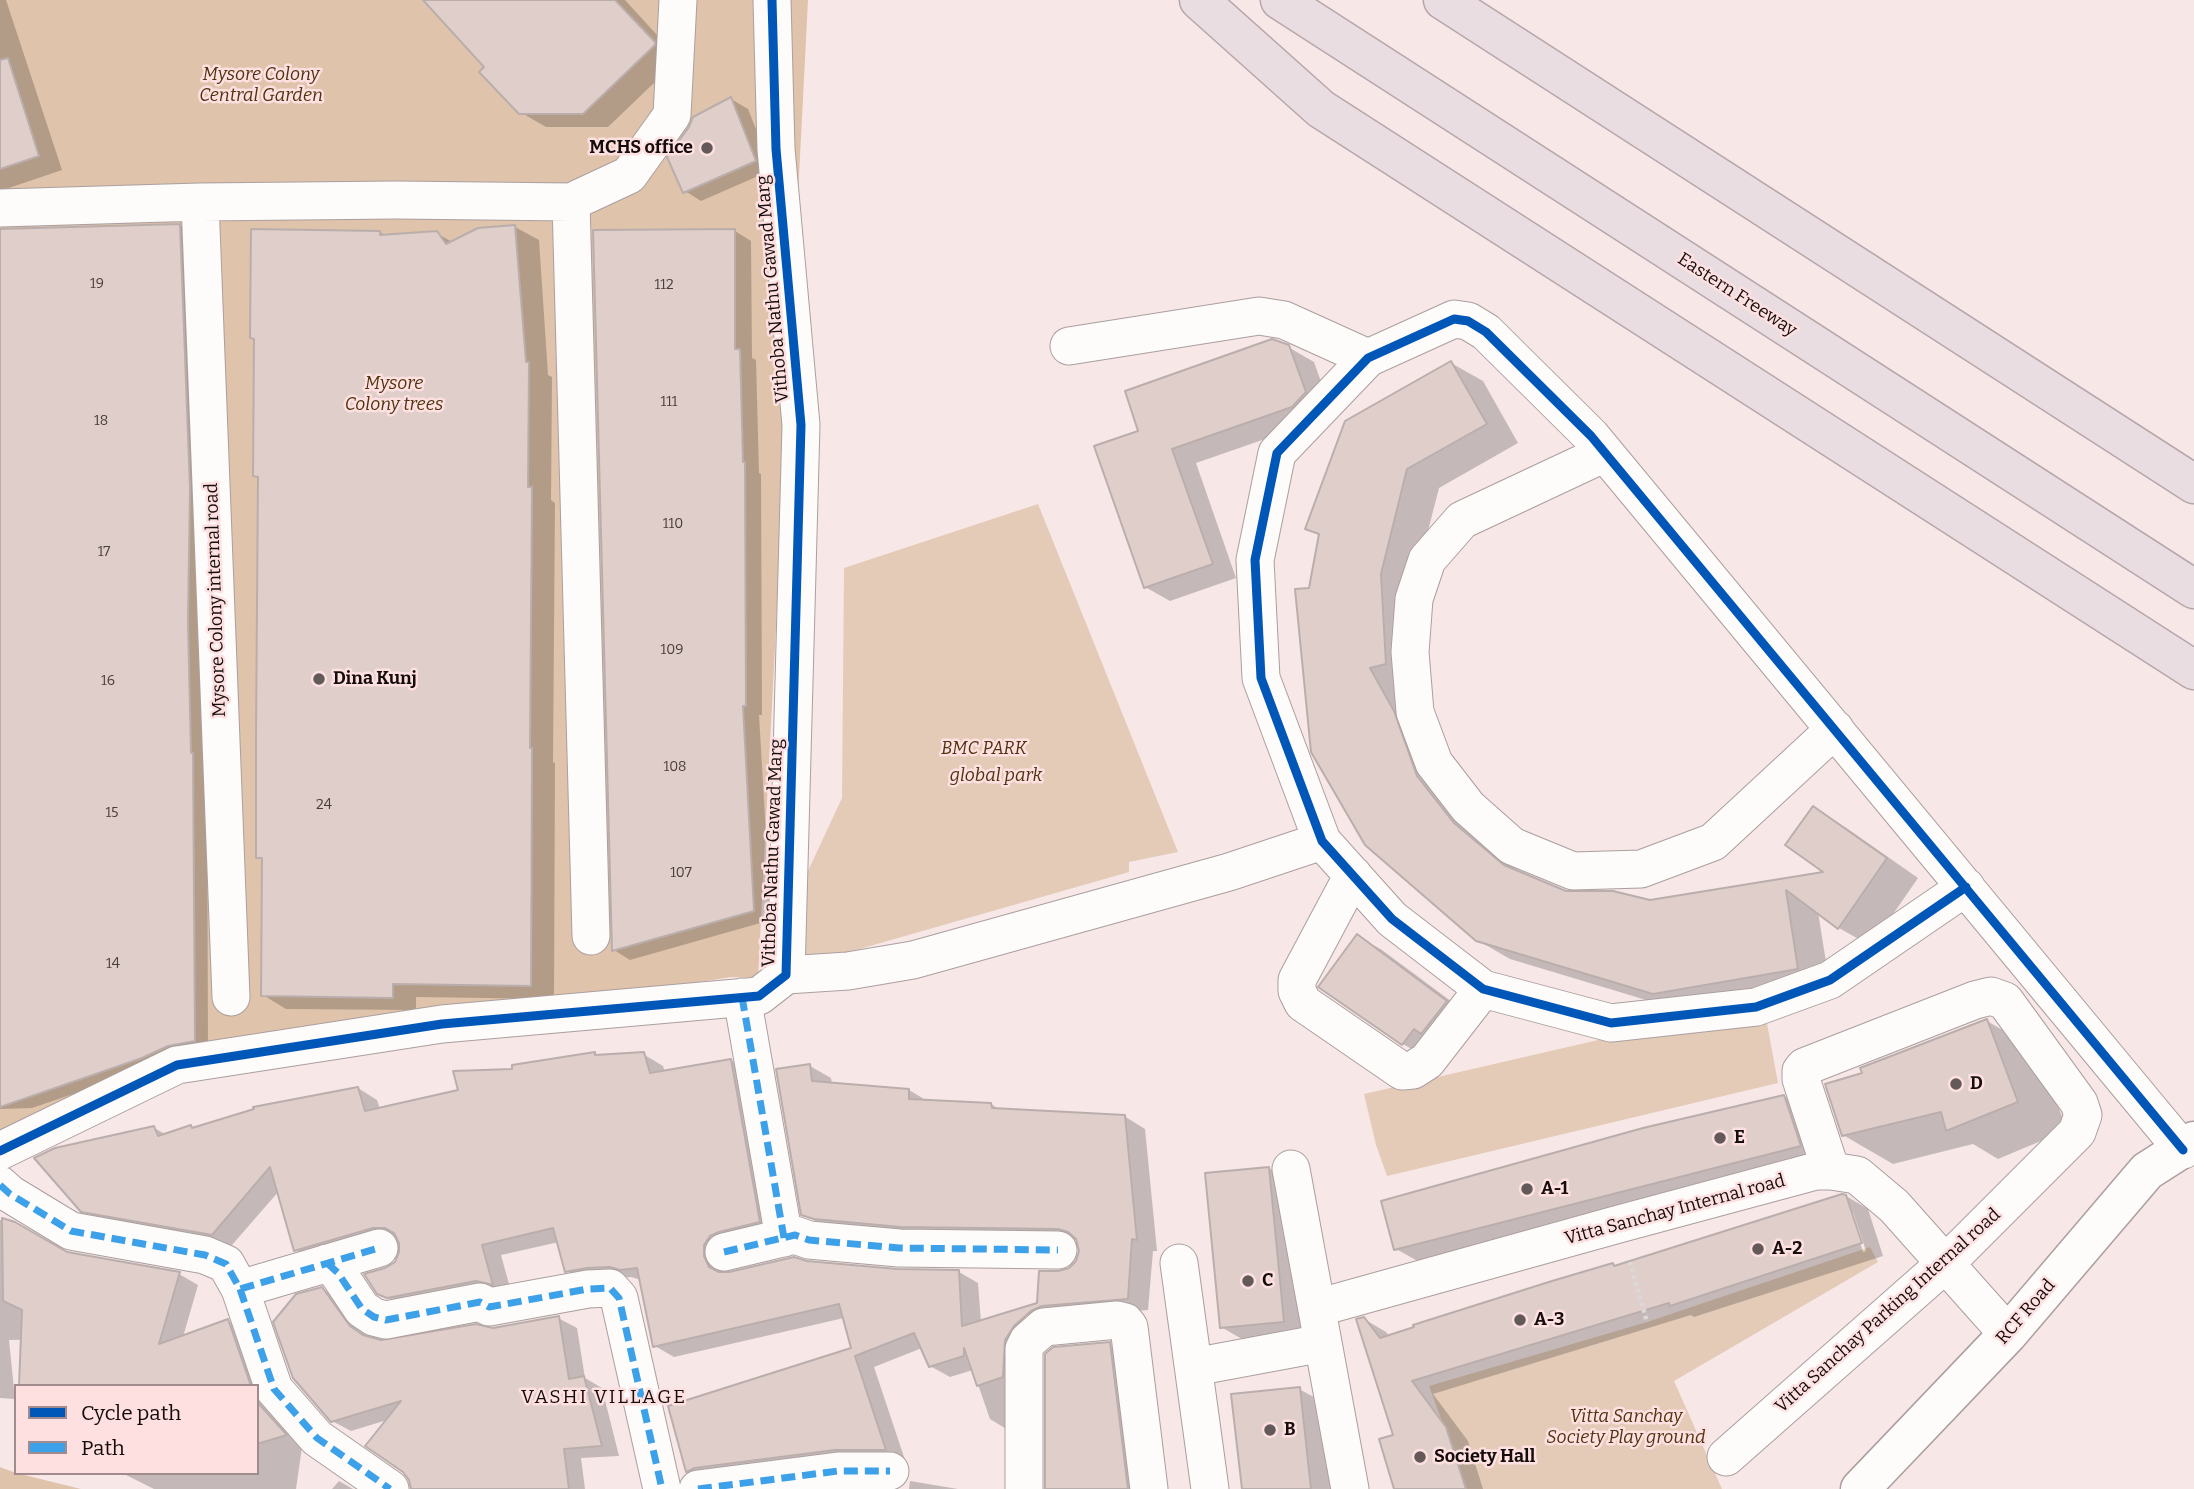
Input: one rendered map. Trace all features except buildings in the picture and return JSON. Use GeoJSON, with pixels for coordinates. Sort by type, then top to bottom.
{"type":"FeatureCollection","features":[{"type":"Feature","properties":{"kind":"highway"},"geometry":{"type":"LineString","coordinates":[[1199,0],[1321,109],[2194,670]]}},
{"type":"Feature","properties":{"kind":"highway","name":"Eastern Freeway"},"geometry":{"type":"LineString","coordinates":[[1280,0],[2194,589]]}},
{"type":"Feature","properties":{"kind":"highway"},"geometry":{"type":"LineString","coordinates":[[1443,0],[2194,484]]}},
{"type":"Feature","properties":{"kind":"street"},"geometry":{"type":"LineString","coordinates":[[0,208],[201,202],[570,202],[629,175],[672,115],[678,0]]}},
{"type":"Feature","properties":{"kind":"street","name":"Vithoba Nathu Gawad Marg"},"geometry":{"type":"LineString","coordinates":[[0,1151],[177,1065],[442,1024],[759,996],[786,975],[801,425],[776,149],[772,0]]}},
{"type":"Feature","properties":{"kind":"street","name":"Mysore Colony internal road"},"geometry":{"type":"LineString","coordinates":[[201,202],[231,997]]}},
{"type":"Feature","properties":{"kind":"street"},"geometry":{"type":"LineString","coordinates":[[570,202],[591,936]]}},
{"type":"Feature","properties":{"kind":"street"},"geometry":{"type":"LineString","coordinates":[[1069,346],[1259,316],[1284,320],[1368,358]]}},
{"type":"Feature","properties":{"kind":"street"},"geometry":{"type":"LineString","coordinates":[[1966,887],[1830,980],[1756,1007],[1611,1023],[1483,989],[1392,919],[1322,841],[1261,678],[1255,560],[1276,453],[1368,358],[1454,319],[1468,321],[1486,332],[1591,436],[1966,887],[2189,1145]]}},
{"type":"Feature","properties":{"kind":"street"},"geometry":{"type":"LineString","coordinates":[[1605,453],[1462,520],[1427,560],[1414,599],[1410,652],[1415,712],[1434,763],[1468,807],[1512,846],[1573,871],[1641,869],[1713,842],[1835,729]]}},
{"type":"Feature","properties":{"kind":"street"},"geometry":{"type":"LineString","coordinates":[[786,975],[848,971],[913,960],[1229,872],[1322,841]]}},
{"type":"Feature","properties":{"kind":"street"},"geometry":{"type":"LineString","coordinates":[[1353,875],[1297,980],[1297,991],[1303,1003],[1402,1071],[1413,1070],[1427,1062],[1483,989]]}},
{"type":"Feature","properties":{"kind":"street","name":"Vitta Sanchay Parking Internal road"},"geometry":{"type":"LineString","coordinates":[[1726,1457],[1946,1263],[2077,1132],[2083,1115],[2079,1103],[2005,1001],[1991,996],[1804,1067],[1801,1079],[1831,1171]]}},
{"type":"Feature","properties":{"kind":"street"},"geometry":{"type":"LineString","coordinates":[[742,997],[784,1238]]}},
{"type":"Feature","properties":{"kind":"street","name":"RCF Road"},"geometry":{"type":"LineString","coordinates":[[1860,1489],[2008,1334],[2147,1171],[2189,1145]]}},
{"type":"Feature","properties":{"kind":"street"},"geometry":{"type":"LineString","coordinates":[[1291,1169],[1350,1489]]}},
{"type":"Feature","properties":{"kind":"street","name":"Vitta Sanchay Internal road"},"geometry":{"type":"LineString","coordinates":[[1317,1308],[1816,1171],[1831,1171],[1857,1175],[1875,1189],[1946,1263],[2008,1334]]}},
{"type":"Feature","properties":{"kind":"street"},"geometry":{"type":"LineString","coordinates":[[0,1185],[10,1194],[71,1231],[205,1255],[226,1264],[240,1289],[274,1389],[317,1438],[390,1489]]}},
{"type":"Feature","properties":{"kind":"street"},"geometry":{"type":"LineString","coordinates":[[724,1252],[795,1235],[809,1240],[899,1248],[1059,1250]]}},
{"type":"Feature","properties":{"kind":"street"},"geometry":{"type":"LineString","coordinates":[[240,1289],[379,1248]]}},
{"type":"Feature","properties":{"kind":"street"},"geometry":{"type":"LineString","coordinates":[[327,1263],[338,1273],[362,1309],[374,1317],[386,1320],[480,1302],[489,1307],[588,1289],[610,1288],[619,1298],[662,1489]]}},
{"type":"Feature","properties":{"kind":"street"},"geometry":{"type":"LineString","coordinates":[[1179,1263],[1210,1489]]}},
{"type":"Feature","properties":{"kind":"street"},"geometry":{"type":"LineString","coordinates":[[1024,1489],[1024,1349],[1028,1341],[1044,1327],[1118,1320],[1125,1321],[1129,1327],[1149,1489]]}},
{"type":"Feature","properties":{"kind":"street"},"geometry":{"type":"LineString","coordinates":[[1194,1367],[1324,1343]]}},
{"type":"Feature","properties":{"kind":"street"},"geometry":{"type":"LineString","coordinates":[[698,1489],[838,1471],[890,1471]]}},
{"type":"Feature","properties":{"kind":"path"},"geometry":{"type":"LineString","coordinates":[[1619,1224],[1647,1322]]}},
{"type":"Feature","properties":{"kind":"green space","name":"Mysore Colony trees"},"geometry":{"type":"Polygon","coordinates":[[[0,0],[808,0],[758,978],[731,977],[177,1065],[0,1164],[0,0]]]}},
{"type":"Feature","properties":{"kind":"green space","name":"BMC PARK"},"geometry":{"type":"Polygon","coordinates":[[[1038,504],[1178,852],[1129,862],[1129,872],[758,978],[842,798],[844,568],[1038,504]]]}},
{"type":"Feature","properties":{"kind":"green space"},"geometry":{"type":"Polygon","coordinates":[[[1763,1002],[1778,1083],[1387,1176],[1376,1145],[1364,1094],[1763,1002]]]}},
{"type":"Feature","properties":{"kind":"green space","name":"Vitta Sanchay Society Play ground"},"geometry":{"type":"Polygon","coordinates":[[[1870,1247],[1878,1262],[1674,1381],[1722,1489],[1466,1489],[1446,1427],[1429,1386],[1647,1322],[1870,1247]]]}},
{"type":"Feature","properties":{"kind":"green space"},"geometry":{"type":"Polygon","coordinates":[[[0,1467],[14,1472],[14,1475],[81,1489],[0,1489],[0,1467]]]}},
{"type":"Feature","properties":{"kind":"marked path"},"geometry":{"type":"LineString","coordinates":[[742,997],[784,1238]]}},
{"type":"Feature","properties":{"kind":"marked path"},"geometry":{"type":"LineString","coordinates":[[0,1185],[10,1194],[71,1231],[205,1255],[226,1264],[240,1289],[379,1248]]}},
{"type":"Feature","properties":{"kind":"marked path"},"geometry":{"type":"LineString","coordinates":[[724,1252],[795,1235],[809,1240],[899,1248],[1058,1250]]}},
{"type":"Feature","properties":{"kind":"marked path"},"geometry":{"type":"LineString","coordinates":[[327,1263],[338,1273],[362,1309],[374,1317],[386,1320],[480,1302],[489,1307],[588,1289],[610,1288],[619,1298],[662,1489]]}},
{"type":"Feature","properties":{"kind":"marked path"},"geometry":{"type":"LineString","coordinates":[[240,1289],[274,1389],[317,1438],[390,1489]]}},
{"type":"Feature","properties":{"kind":"marked path"},"geometry":{"type":"LineString","coordinates":[[698,1489],[838,1471],[890,1471]]}},
{"type":"Feature","properties":{"kind":"cycle path"},"geometry":{"type":"LineString","coordinates":[[0,1151],[177,1065],[442,1024],[759,996],[786,975],[801,425],[776,149],[772,0]]}},
{"type":"Feature","properties":{"kind":"cycle path"},"geometry":{"type":"LineString","coordinates":[[1966,887],[1830,980],[1756,1007],[1611,1023],[1483,989],[1392,919],[1322,841],[1261,678],[1255,560],[1277,453],[1368,358],[1454,319],[1468,321],[1486,332],[1591,436],[2183,1150]]}},
{"type":"Feature","properties":{"kind":"place","name":"MCHS office"},"geometry":{"type":"Point","coordinates":[707,148]}},
{"type":"Feature","properties":{"kind":"place","name":"Dina Kunj"},"geometry":{"type":"Point","coordinates":[319,679]}},
{"type":"Feature","properties":{"kind":"place","name":"D"},"geometry":{"type":"Point","coordinates":[1956,1084]}},
{"type":"Feature","properties":{"kind":"place","name":"E"},"geometry":{"type":"Point","coordinates":[1720,1138]}},
{"type":"Feature","properties":{"kind":"place","name":"A-1"},"geometry":{"type":"Point","coordinates":[1527,1189]}},
{"type":"Feature","properties":{"kind":"place","name":"A-2"},"geometry":{"type":"Point","coordinates":[1758,1249]}},
{"type":"Feature","properties":{"kind":"place","name":"C"},"geometry":{"type":"Point","coordinates":[1248,1281]}},
{"type":"Feature","properties":{"kind":"place","name":"A-3"},"geometry":{"type":"Point","coordinates":[1520,1320]}},
{"type":"Feature","properties":{"kind":"place","name":"B"},"geometry":{"type":"Point","coordinates":[1270,1430]}},
{"type":"Feature","properties":{"kind":"place","name":"Society Hall"},"geometry":{"type":"Point","coordinates":[1420,1457]}},
{"type":"Feature","properties":{"kind":"district","name":"VASHI VILLAGE"},"geometry":{"type":"Point","coordinates":[604,1398]}},
{"type":"Feature","properties":{"kind":"park label","name":"Mysore Colony Central Garden"},"geometry":{"type":"Point","coordinates":[261,85]}},
{"type":"Feature","properties":{"kind":"park label","name":"global park"},"geometry":{"type":"Point","coordinates":[996,776]}}]}
